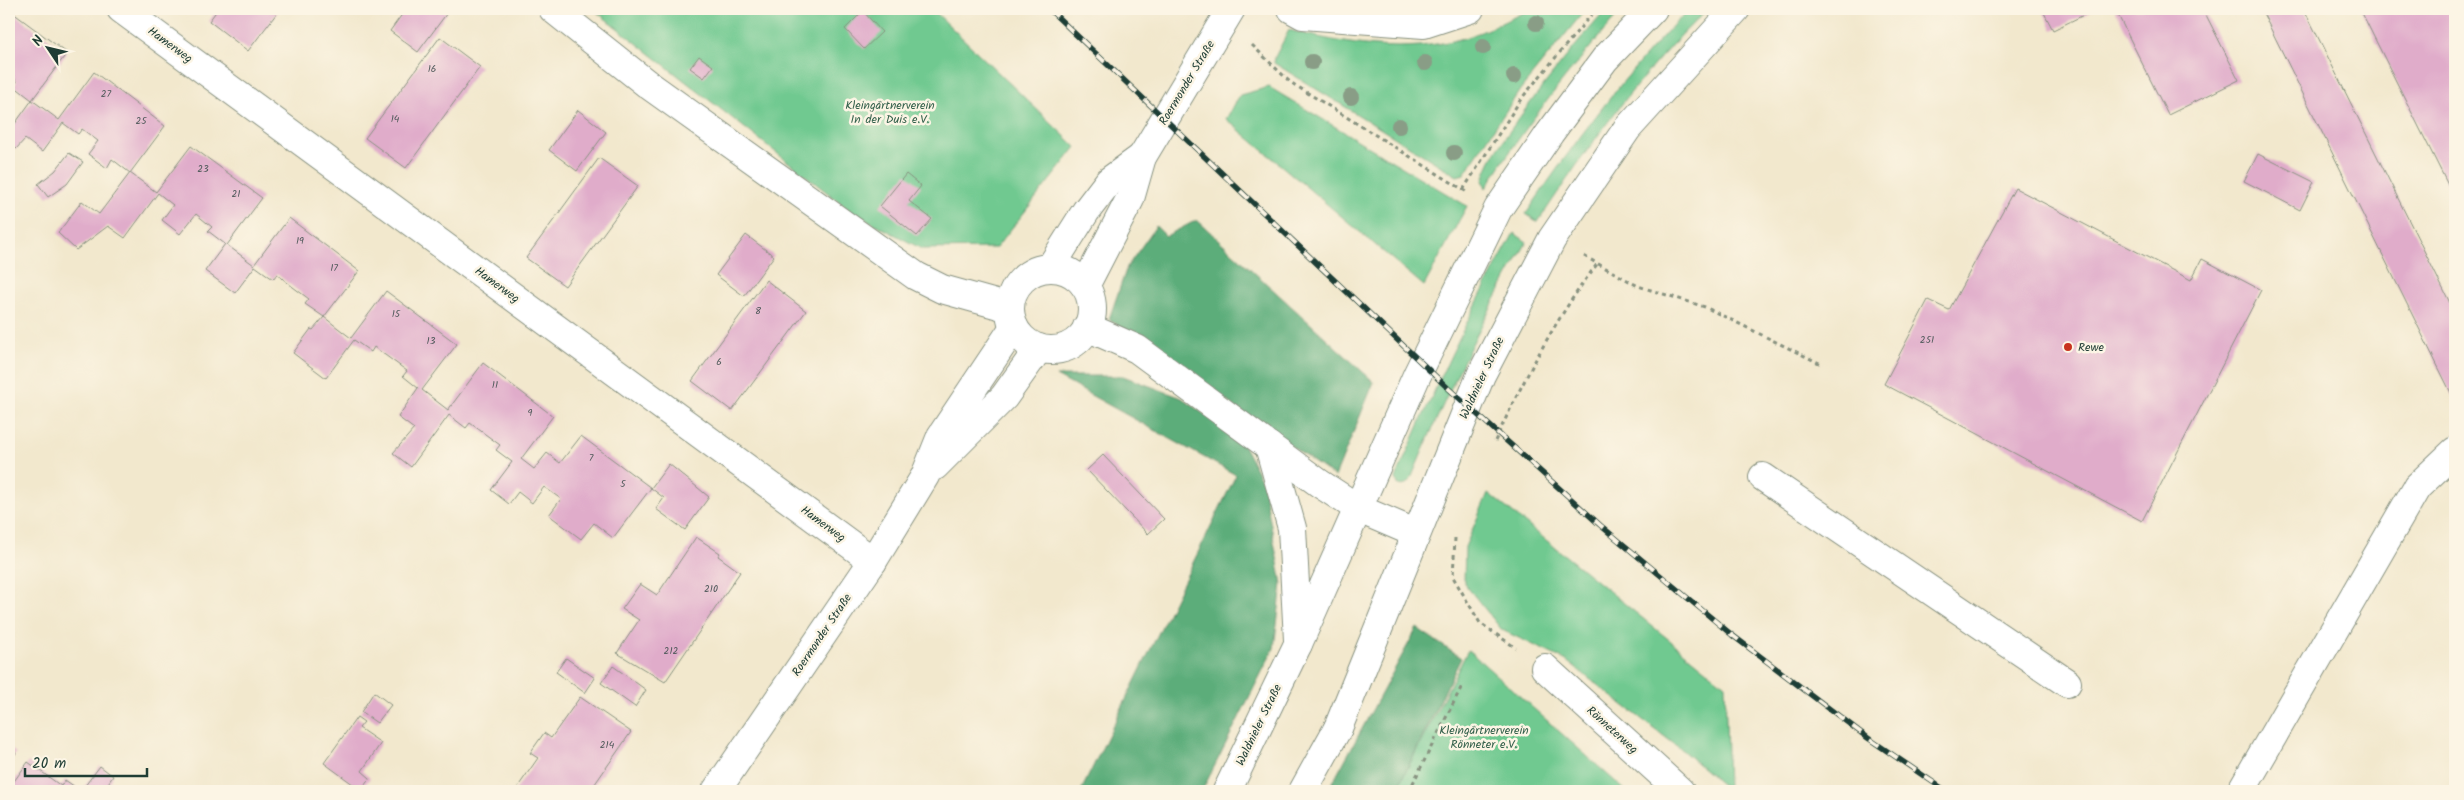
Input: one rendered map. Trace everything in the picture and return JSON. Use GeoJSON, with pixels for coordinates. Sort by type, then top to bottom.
{"type":"FeatureCollection","features":[{"type":"Feature","properties":{"kind":"main road","name":"Hamerweg"},"geometry":{"type":"LineString","coordinates":[[121,9],[873,561]]}},
{"type":"Feature","properties":{"kind":"main road"},"geometry":{"type":"LineString","coordinates":[[553,9],[646,83],[916,276],[942,289],[1012,317],[1029,344],[1040,348],[1054,349],[1067,346],[1078,338],[1087,327],[1091,306],[1085,286],[1069,273],[1050,268]]}},
{"type":"Feature","properties":{"kind":"main road","name":"Roermonder Straße"},"geometry":{"type":"LineString","coordinates":[[1085,286],[1130,199],[1142,157],[1231,9]]}},
{"type":"Feature","properties":{"kind":"main road"},"geometry":{"type":"LineString","coordinates":[[1292,9],[1303,15],[1424,24],[1470,9]]}},
{"type":"Feature","properties":{"kind":"main road","name":"Waldnieler Straße"},"geometry":{"type":"LineString","coordinates":[[1227,791],[1298,644],[1417,375],[1498,209],[1550,133],[1605,59],[1654,9]]}},
{"type":"Feature","properties":{"kind":"main road","name":"Waldnieler Straße"},"geometry":{"type":"LineString","coordinates":[[1303,791],[1338,728],[1415,533],[1481,375],[1552,239],[1627,129],[1736,9]]}},
{"type":"Feature","properties":{"kind":"main road","name":"Roermonder Straße"},"geometry":{"type":"LineString","coordinates":[[716,791],[873,561],[926,476],[941,436],[1012,317],[1012,296],[1027,276],[1038,270],[1050,268],[1086,211],[1109,181],[1142,157]]}},
{"type":"Feature","properties":{"kind":"main road"},"geometry":{"type":"LineString","coordinates":[[1087,327],[1137,349],[1319,483],[1359,509],[1415,533]]}},
{"type":"Feature","properties":{"kind":"main road","name":"Roermonder Straße"},"geometry":{"type":"LineString","coordinates":[[926,476],[1004,397],[1040,348]]}},
{"type":"Feature","properties":{"kind":"main road"},"geometry":{"type":"LineString","coordinates":[[1269,446],[1292,528],[1298,644]]}},
{"type":"Feature","properties":{"kind":"main road"},"geometry":{"type":"LineString","coordinates":[[2241,791],[2417,487],[2455,451]]}},
{"type":"Feature","properties":{"kind":"main road"},"geometry":{"type":"LineString","coordinates":[[1763,477],[2067,683]]}},
{"type":"Feature","properties":{"kind":"main road","name":"Rönneterweg"},"geometry":{"type":"LineString","coordinates":[[1545,668],[1680,791]]}},
{"type":"Feature","properties":{"kind":"path"},"geometry":{"type":"LineString","coordinates":[[1463,190],[1521,99],[1596,9]]}},
{"type":"Feature","properties":{"kind":"path"},"geometry":{"type":"LineString","coordinates":[[1251,44],[1290,82],[1470,194]]}},
{"type":"Feature","properties":{"kind":"path"},"geometry":{"type":"LineString","coordinates":[[1492,448],[1521,386],[1575,292],[1598,264],[1638,286],[1704,306],[1822,365]]}},
{"type":"Feature","properties":{"kind":"path"},"geometry":{"type":"LineString","coordinates":[[1455,528],[1453,577],[1480,623],[1545,668]]}},
{"type":"Feature","properties":{"kind":"path"},"geometry":{"type":"LineString","coordinates":[[1409,791],[1462,684]]}},
{"type":"Feature","properties":{"kind":"green space","name":"Kleingärtnerverein In der Duis e.V."},"geometry":{"type":"Polygon","coordinates":[[[593,9],[932,9],[1076,147],[996,248],[922,249],[852,212],[593,9]]]}},
{"type":"Feature","properties":{"kind":"green space"},"geometry":{"type":"Polygon","coordinates":[[[1531,9],[1586,9],[1520,90],[1464,174],[1457,176],[1274,63],[1275,57],[1289,30],[1354,44],[1398,47],[1420,46],[1442,43],[1473,35],[1531,9]]]}},
{"type":"Feature","properties":{"kind":"green space"},"geometry":{"type":"Polygon","coordinates":[[[1607,9],[1623,9],[1551,96],[1517,141],[1486,188],[1483,180],[1486,171],[1505,138],[1553,73],[1607,9]]]}},
{"type":"Feature","properties":{"kind":"green space"},"geometry":{"type":"Polygon","coordinates":[[[1689,9],[1708,9],[1660,58],[1617,110],[1538,222],[1526,214],[1563,160],[1603,107],[1644,57],[1689,9]]]}},
{"type":"Feature","properties":{"kind":"green space"},"geometry":{"type":"Polygon","coordinates":[[[1269,87],[1467,206],[1424,286],[1226,119],[1240,95],[1269,87]]]}},
{"type":"Feature","properties":{"kind":"green space"},"geometry":{"type":"Polygon","coordinates":[[[1197,220],[1374,382],[1335,477],[1109,319],[1127,267],[1156,226],[1166,236],[1197,220]]]}},
{"type":"Feature","properties":{"kind":"green space"},"geometry":{"type":"Polygon","coordinates":[[[1514,233],[1527,242],[1464,360],[1410,481],[1403,486],[1398,485],[1396,478],[1437,385],[1466,324],[1514,233]]]}},
{"type":"Feature","properties":{"kind":"green space"},"geometry":{"type":"Polygon","coordinates":[[[1056,376],[1123,376],[1182,398],[1242,442],[1263,483],[1282,584],[1274,648],[1202,791],[1081,791],[1236,475],[1056,376]]]}},
{"type":"Feature","properties":{"kind":"green space"},"geometry":{"type":"Polygon","coordinates":[[[1488,493],[1725,685],[1728,790],[1682,750],[1565,660],[1502,630],[1464,583],[1465,547],[1488,493]]]}},
{"type":"Feature","properties":{"kind":"green space"},"geometry":{"type":"Polygon","coordinates":[[[1417,628],[1461,658],[1396,791],[1328,791],[1417,628]]]}},
{"type":"Feature","properties":{"kind":"green space","name":"Kleingärtnerverein Rönneter e.V."},"geometry":{"type":"Polygon","coordinates":[[[1468,650],[1626,791],[1396,791],[1468,650]]]}},
{"type":"Feature","properties":{"kind":"building"},"geometry":{"type":"Polygon","coordinates":[[[218,9],[280,9],[248,51],[209,21],[218,9]]]}},
{"type":"Feature","properties":{"kind":"building"},"geometry":{"type":"Polygon","coordinates":[[[406,9],[442,9],[447,13],[418,52],[390,31],[406,9]]]}},
{"type":"Feature","properties":{"kind":"building"},"geometry":{"type":"Polygon","coordinates":[[[2042,9],[2096,9],[2053,30],[2042,9]]]}},
{"type":"Feature","properties":{"kind":"building"},"geometry":{"type":"Polygon","coordinates":[[[2115,9],[2203,9],[2239,80],[2168,115],[2115,9]]]}},
{"type":"Feature","properties":{"kind":"building"},"geometry":{"type":"Polygon","coordinates":[[[2261,9],[2304,9],[2455,313],[2455,401],[2261,9]]]}},
{"type":"Feature","properties":{"kind":"building"},"geometry":{"type":"Polygon","coordinates":[[[2360,9],[2455,9],[2455,199],[2360,9]]]}},
{"type":"Feature","properties":{"kind":"building"},"geometry":{"type":"Polygon","coordinates":[[[9,10],[67,53],[32,100],[14,86],[17,81],[9,75],[9,10]]]}},
{"type":"Feature","properties":{"kind":"building"},"geometry":{"type":"Polygon","coordinates":[[[863,11],[882,32],[864,49],[845,29],[863,11]]]}},
{"type":"Feature","properties":{"kind":"building"},"geometry":{"type":"Polygon","coordinates":[[[440,37],[480,67],[406,168],[365,138],[440,37]]]}},
{"type":"Feature","properties":{"kind":"building"},"geometry":{"type":"Polygon","coordinates":[[[699,56],[713,66],[704,78],[690,68],[699,56]]]}},
{"type":"Feature","properties":{"kind":"building"},"geometry":{"type":"Polygon","coordinates":[[[94,72],[165,126],[130,173],[112,159],[107,168],[88,154],[98,141],[82,129],[78,134],[63,123],[42,152],[25,139],[16,149],[9,144],[9,132],[32,100],[59,120],[94,72]]]}},
{"type":"Feature","properties":{"kind":"building"},"geometry":{"type":"Polygon","coordinates":[[[578,110],[606,132],[577,171],[549,150],[578,110]]]}},
{"type":"Feature","properties":{"kind":"building"},"geometry":{"type":"Polygon","coordinates":[[[191,146],[262,198],[227,245],[254,265],[289,218],[359,271],[324,317],[305,304],[309,299],[277,274],[273,279],[255,266],[235,293],[205,271],[225,244],[208,231],[212,227],[196,214],[180,234],[162,220],[173,205],[158,193],[125,238],[108,226],[76,250],[58,233],[82,201],[99,214],[130,173],[156,192],[191,146]]]}},
{"type":"Feature","properties":{"kind":"building"},"geometry":{"type":"Polygon","coordinates":[[[69,153],[83,162],[67,184],[48,197],[38,184],[55,171],[69,153]]]}},
{"type":"Feature","properties":{"kind":"building"},"geometry":{"type":"Polygon","coordinates":[[[2258,154],[2314,182],[2300,210],[2244,181],[2258,154]]]}},
{"type":"Feature","properties":{"kind":"building"},"geometry":{"type":"Polygon","coordinates":[[[599,158],[638,186],[565,286],[526,258],[599,158]]]}},
{"type":"Feature","properties":{"kind":"building"},"geometry":{"type":"Polygon","coordinates":[[[906,174],[921,186],[909,201],[932,219],[917,236],[880,206],[906,174]]]}},
{"type":"Feature","properties":{"kind":"building","name":"Rewe"},"geometry":{"type":"Polygon","coordinates":[[[2015,188],[2191,280],[2202,259],[2261,290],[2142,521],[1884,384],[1928,300],[1949,310],[2015,188]]]}},
{"type":"Feature","properties":{"kind":"building"},"geometry":{"type":"Polygon","coordinates":[[[746,235],[774,256],[744,296],[716,275],[746,235]]]}},
{"type":"Feature","properties":{"kind":"building"},"geometry":{"type":"Polygon","coordinates":[[[766,280],[806,311],[732,411],[692,381],[766,280]]]}},
{"type":"Feature","properties":{"kind":"building"},"geometry":{"type":"Polygon","coordinates":[[[386,291],[457,344],[422,390],[448,410],[483,363],[553,416],[521,459],[534,469],[547,453],[560,463],[581,436],[651,488],[613,538],[594,523],[581,539],[549,515],[561,499],[544,487],[532,503],[518,492],[509,504],[491,490],[512,462],[496,450],[500,445],[470,423],[466,428],[449,415],[411,467],[393,453],[414,429],[398,417],[418,388],[403,376],[407,371],[374,347],[371,352],[354,340],[326,378],[310,366],[293,353],[311,329],[313,330],[324,317],[351,338],[386,291]]]}},
{"type":"Feature","properties":{"kind":"building"},"geometry":{"type":"Polygon","coordinates":[[[1103,455],[1164,519],[1148,534],[1087,470],[1103,455]]]}},
{"type":"Feature","properties":{"kind":"building"},"geometry":{"type":"Polygon","coordinates":[[[669,464],[709,497],[685,530],[656,509],[664,498],[651,488],[669,464]]]}},
{"type":"Feature","properties":{"kind":"building"},"geometry":{"type":"Polygon","coordinates":[[[696,537],[720,553],[718,556],[740,572],[665,682],[617,653],[639,620],[622,609],[640,584],[657,595],[696,537]]]}},
{"type":"Feature","properties":{"kind":"building"},"geometry":{"type":"Polygon","coordinates":[[[566,658],[595,678],[585,693],[556,672],[566,658]]]}},
{"type":"Feature","properties":{"kind":"building"},"geometry":{"type":"Polygon","coordinates":[[[613,666],[646,690],[635,707],[601,683],[613,666]]]}},
{"type":"Feature","properties":{"kind":"building"},"geometry":{"type":"Polygon","coordinates":[[[374,692],[391,705],[377,723],[361,712],[374,692]]]}},
{"type":"Feature","properties":{"kind":"building"},"geometry":{"type":"Polygon","coordinates":[[[580,697],[631,732],[590,791],[515,791],[538,758],[530,753],[544,733],[551,738],[580,697]]]}},
{"type":"Feature","properties":{"kind":"building"},"geometry":{"type":"Polygon","coordinates":[[[357,717],[364,722],[359,728],[381,743],[362,771],[370,778],[361,790],[324,763],[357,717]]]}},
{"type":"Feature","properties":{"kind":"building"},"geometry":{"type":"Polygon","coordinates":[[[9,748],[16,753],[9,762],[9,748]]]}},
{"type":"Feature","properties":{"kind":"building"},"geometry":{"type":"Polygon","coordinates":[[[28,762],[61,786],[65,780],[81,791],[9,791],[9,782],[12,784],[28,762]]]}},
{"type":"Feature","properties":{"kind":"building"},"geometry":{"type":"Polygon","coordinates":[[[100,766],[113,776],[103,791],[81,791],[100,766]]]}},
{"type":"Feature","properties":{"kind":"railway"},"geometry":{"type":"LineString","coordinates":[[1049,9],[1449,389],[1600,525],[1732,635],[1868,738],[1946,791]]}},
{"type":"Feature","properties":{"kind":"place","name":"Rewe"},"geometry":{"type":"Point","coordinates":[2068,347]}}]}
